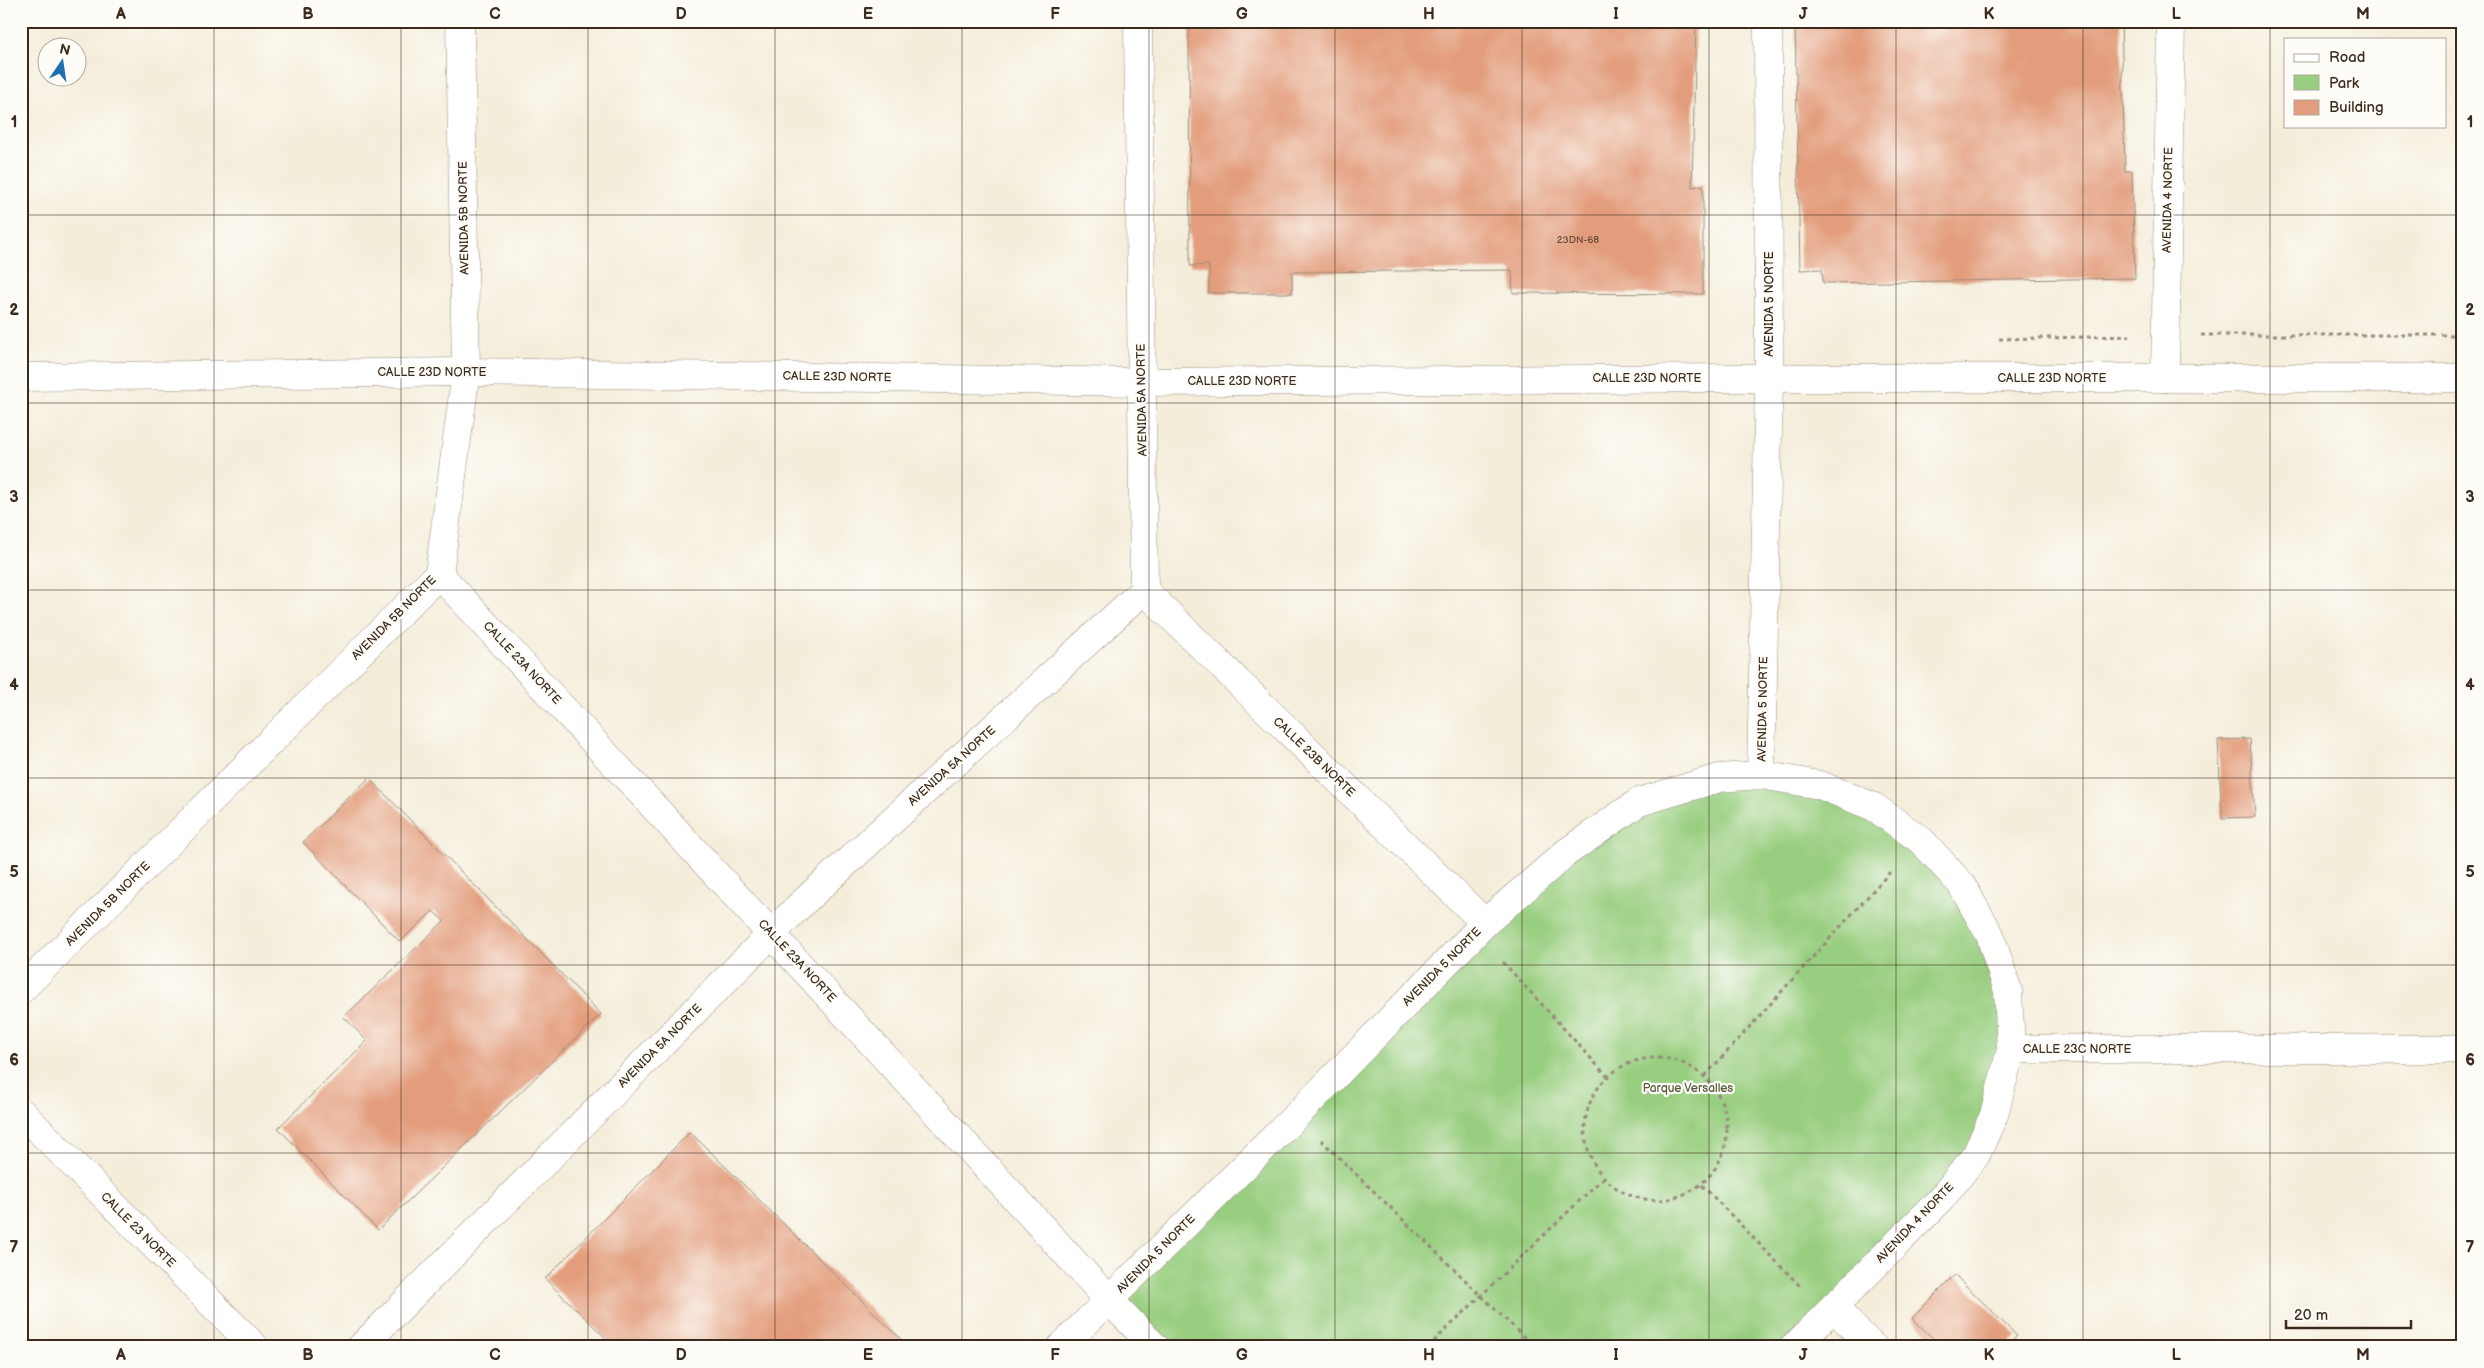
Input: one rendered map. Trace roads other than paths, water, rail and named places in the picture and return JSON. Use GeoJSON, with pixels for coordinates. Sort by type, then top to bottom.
{"type":"FeatureCollection","features":[{"type":"Feature","properties":{"kind":"street","name":"AVENIDA 5B NORTE"},"geometry":{"type":"LineString","coordinates":[[21,990],[439,574],[466,372],[460,21]]}},
{"type":"Feature","properties":{"kind":"street","name":"AVENIDA 5A NORTE"},"geometry":{"type":"LineString","coordinates":[[361,1347],[805,900],[1144,590],[1138,21]]}},
{"type":"Feature","properties":{"kind":"street","name":"AVENIDA 5 NORTE"},"geometry":{"type":"LineString","coordinates":[[1062,1347],[1296,1116],[1485,923],[1566,852],[1639,802],[1720,778],[1762,775],[1769,378],[1768,21]]}},
{"type":"Feature","properties":{"kind":"street","name":"AVENIDA 4 NORTE"},"geometry":{"type":"LineString","coordinates":[[2166,378],[2171,21]]}},
{"type":"Feature","properties":{"kind":"street","name":"CALLE 23D NORTE"},"geometry":{"type":"LineString","coordinates":[[21,377],[466,372],[1143,382],[1769,378],[2463,378]]}},
{"type":"Feature","properties":{"kind":"street","name":"CALLE 23A NORTE"},"geometry":{"type":"LineString","coordinates":[[439,574],[1109,1300],[1155,1347]]}},
{"type":"Feature","properties":{"kind":"street","name":"CALLE 23B NORTE"},"geometry":{"type":"LineString","coordinates":[[1144,590],[1485,923]]}},
{"type":"Feature","properties":{"kind":"street","name":"CALLE 23C NORTE"},"geometry":{"type":"LineString","coordinates":[[1762,775],[1820,785],[1874,807],[1922,841],[1961,884],[1990,935],[2008,991],[2011,1049],[2463,1049]]}},
{"type":"Feature","properties":{"kind":"street","name":"AVENIDA 4 NORTE"},"geometry":{"type":"LineString","coordinates":[[1794,1347],[1941,1198],[1976,1155],[1994,1115],[2011,1049]]}},
{"type":"Feature","properties":{"kind":"street","name":"CALLE 23 NORTE"},"geometry":{"type":"LineString","coordinates":[[21,1112],[255,1347]]}},
{"type":"Feature","properties":{"kind":"street"},"geometry":{"type":"LineString","coordinates":[[1833,1307],[1873,1347]]}},
{"type":"Feature","properties":{"kind":"park label","name":"Parque Versalles"},"geometry":{"type":"Point","coordinates":[1688,1088]}}]}
